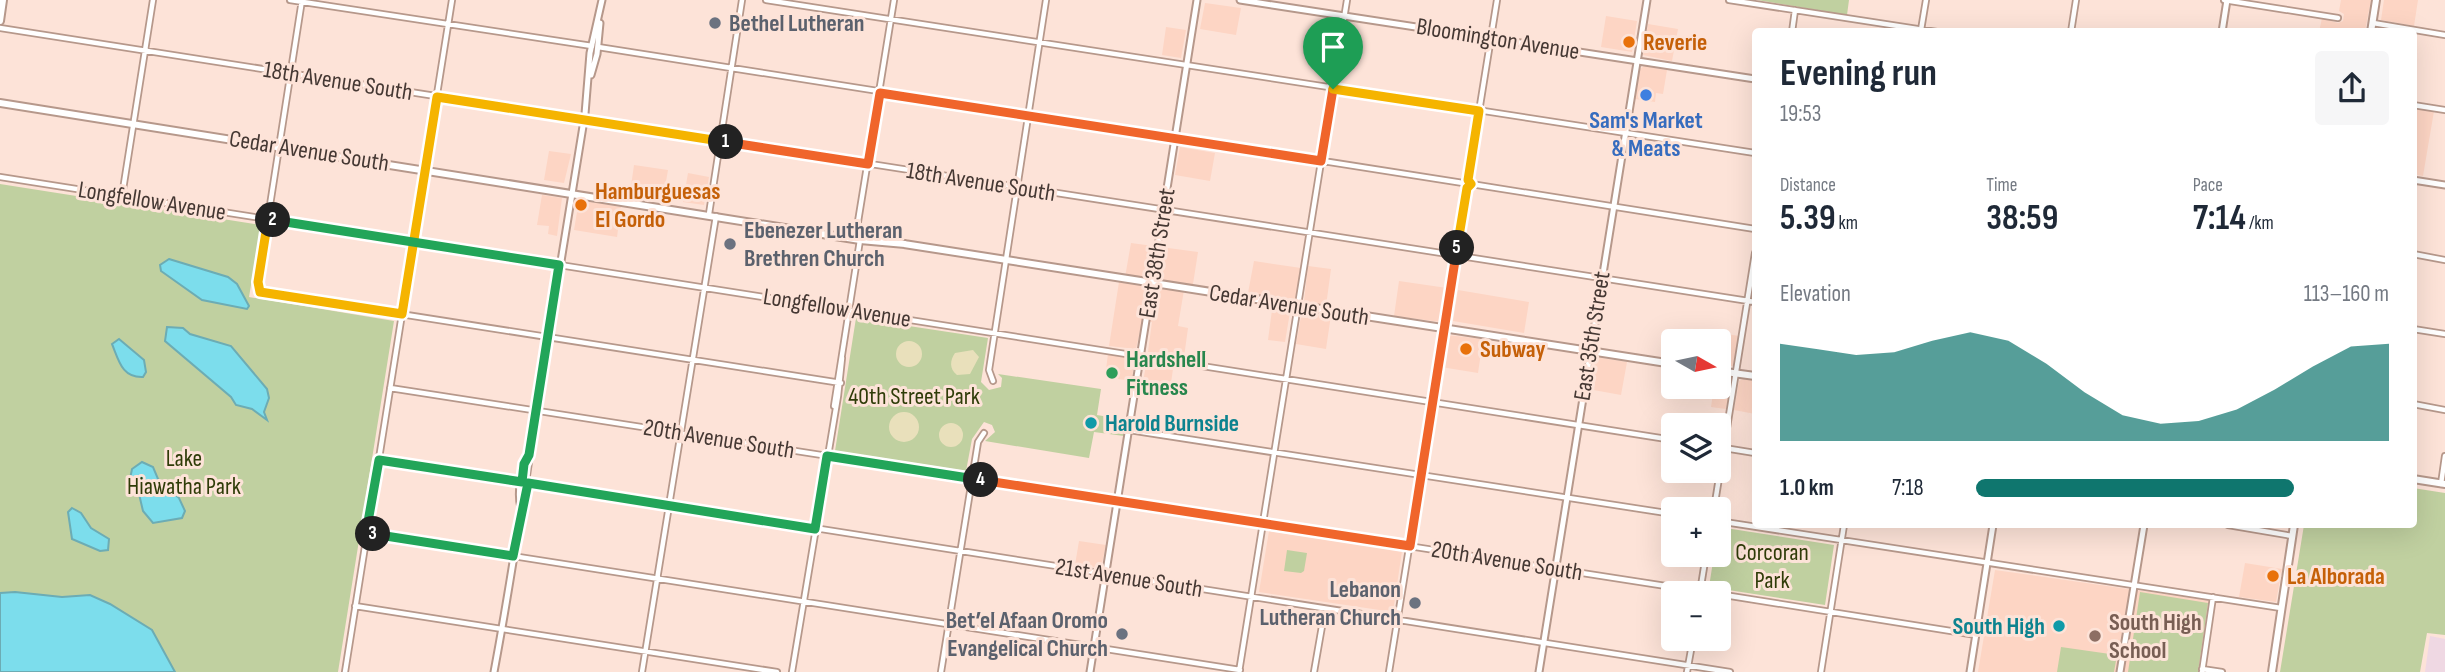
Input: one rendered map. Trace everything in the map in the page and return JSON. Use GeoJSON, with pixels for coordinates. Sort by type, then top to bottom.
{"type":"FeatureCollection","features":[{"type":"Feature","properties":{"kind":"main road"},"geometry":{"type":"LineString","coordinates":[[0,21],[4,0]]}},
{"type":"Feature","properties":{"kind":"main road"},"geometry":{"type":"LineString","coordinates":[[2371,28],[2376,0]]}},
{"type":"Feature","properties":{"kind":"main road","name":"Cedar Avenue South"},"geometry":{"type":"LineString","coordinates":[[0,103],[1661,362]]}},
{"type":"Feature","properties":{"kind":"main road"},"geometry":{"type":"LineString","coordinates":[[1731,373],[1752,376]]}},
{"type":"Feature","properties":{"kind":"main road"},"geometry":{"type":"LineString","coordinates":[[2417,480],[2443,484]]}},
{"type":"Feature","properties":{"kind":"main road"},"geometry":{"type":"LineString","coordinates":[[2272,672],[2293,528]]}},
{"type":"Feature","properties":{"kind":"street"},"geometry":{"type":"LineString","coordinates":[[122,196],[153,0]]}},
{"type":"Feature","properties":{"kind":"street"},"geometry":{"type":"LineString","coordinates":[[290,0],[1752,229]]}},
{"type":"Feature","properties":{"kind":"street"},"geometry":{"type":"LineString","coordinates":[[345,672],[452,0]]}},
{"type":"Feature","properties":{"kind":"street"},"geometry":{"type":"LineString","coordinates":[[494,672],[602,0]]}},
{"type":"Feature","properties":{"kind":"street"},"geometry":{"type":"LineString","coordinates":[[642,672],[704,287],[720,142],[742,0]]}},
{"type":"Feature","properties":{"kind":"street"},"geometry":{"type":"LineString","coordinates":[[766,0],[1752,153]]}},
{"type":"Feature","properties":{"kind":"street"},"geometry":{"type":"LineString","coordinates":[[792,672],[850,310],[862,199],[894,0]]}},
{"type":"Feature","properties":{"kind":"street"},"geometry":{"type":"LineString","coordinates":[[993,381],[989,370],[1045,0]]}},
{"type":"Feature","properties":{"kind":"street","name":"East 38th Street"},"geometry":{"type":"LineString","coordinates":[[1090,672],[1197,0]]}},
{"type":"Feature","properties":{"kind":"street","name":"Bloomington Avenue"},"geometry":{"type":"LineString","coordinates":[[1240,0],[1752,79]]}},
{"type":"Feature","properties":{"kind":"street"},"geometry":{"type":"LineString","coordinates":[[366,533],[1240,671],[1347,0]]}},
{"type":"Feature","properties":{"kind":"street"},"geometry":{"type":"LineString","coordinates":[[1390,672],[1497,0]]}},
{"type":"Feature","properties":{"kind":"street","name":"East 35th Street"},"geometry":{"type":"LineString","coordinates":[[1539,672],[1647,0]]}},
{"type":"Feature","properties":{"kind":"street"},"geometry":{"type":"LineString","coordinates":[[1729,0],[1903,28]]}},
{"type":"Feature","properties":{"kind":"street"},"geometry":{"type":"LineString","coordinates":[[1921,28],[1926,0]]}},
{"type":"Feature","properties":{"kind":"street"},"geometry":{"type":"LineString","coordinates":[[2072,28],[2076,0]]}},
{"type":"Feature","properties":{"kind":"street"},"geometry":{"type":"LineString","coordinates":[[2222,28],[2226,0],[2338,18]]}},
{"type":"Feature","properties":{"kind":"street"},"geometry":{"type":"LineString","coordinates":[[302,1],[259,291],[838,383]]}},
{"type":"Feature","properties":{"kind":"street"},"geometry":{"type":"LineString","coordinates":[[1793,28],[1796,10]]}},
{"type":"Feature","properties":{"kind":"street"},"geometry":{"type":"LineString","coordinates":[[2372,23],[2402,28]]}},
{"type":"Feature","properties":{"kind":"street","name":"18th Avenue South"},"geometry":{"type":"LineString","coordinates":[[0,28],[1752,302]]}},
{"type":"Feature","properties":{"kind":"street"},"geometry":{"type":"LineString","coordinates":[[2417,30],[2445,35]]}},
{"type":"Feature","properties":{"kind":"street"},"geometry":{"type":"LineString","coordinates":[[2417,106],[2445,110]]}},
{"type":"Feature","properties":{"kind":"street","name":"Longfellow Avenue"},"geometry":{"type":"LineString","coordinates":[[0,177],[1661,438]]}},
{"type":"Feature","properties":{"kind":"street"},"geometry":{"type":"LineString","coordinates":[[2417,181],[2445,185]]}},
{"type":"Feature","properties":{"kind":"street"},"geometry":{"type":"LineString","coordinates":[[2417,255],[2445,260]]}},
{"type":"Feature","properties":{"kind":"street"},"geometry":{"type":"LineString","coordinates":[[1728,413],[1752,274]]}},
{"type":"Feature","properties":{"kind":"street"},"geometry":{"type":"LineString","coordinates":[[2417,330],[2445,334]]}},
{"type":"Feature","properties":{"kind":"street","name":"20th Avenue South"},"geometry":{"type":"LineString","coordinates":[[390,387],[1661,586]]}},
{"type":"Feature","properties":{"kind":"street"},"geometry":{"type":"LineString","coordinates":[[2417,405],[2445,410]]}},
{"type":"Feature","properties":{"kind":"street"},"geometry":{"type":"LineString","coordinates":[[1129,430],[1661,512]]}},
{"type":"Feature","properties":{"kind":"street"},"geometry":{"type":"LineString","coordinates":[[941,672],[978,442],[984,433]]}},
{"type":"Feature","properties":{"kind":"street"},"geometry":{"type":"LineString","coordinates":[[1731,449],[1752,453]]}},
{"type":"Feature","properties":{"kind":"street"},"geometry":{"type":"LineString","coordinates":[[2443,484],[2445,456]]}},
{"type":"Feature","properties":{"kind":"street","name":"21st Avenue South"},"geometry":{"type":"LineString","coordinates":[[379,460],[1544,643],[1688,669],[1730,672]]}},
{"type":"Feature","properties":{"kind":"street"},"geometry":{"type":"LineString","coordinates":[[1731,523],[1752,526]]}},
{"type":"Feature","properties":{"kind":"street"},"geometry":{"type":"LineString","coordinates":[[1763,528],[2281,608]]}},
{"type":"Feature","properties":{"kind":"street"},"geometry":{"type":"LineString","coordinates":[[1821,672],[1843,528]]}},
{"type":"Feature","properties":{"kind":"street"},"geometry":{"type":"LineString","coordinates":[[1970,672],[1993,528]]}},
{"type":"Feature","properties":{"kind":"street"},"geometry":{"type":"LineString","coordinates":[[2120,672],[2144,528]]}},
{"type":"Feature","properties":{"kind":"street"},"geometry":{"type":"LineString","coordinates":[[2245,528],[2292,536]]}},
{"type":"Feature","properties":{"kind":"street"},"geometry":{"type":"LineString","coordinates":[[1731,596],[1976,635]]}},
{"type":"Feature","properties":{"kind":"street"},"geometry":{"type":"LineString","coordinates":[[2213,597],[2202,671],[2222,672]]}},
{"type":"Feature","properties":{"kind":"street"},"geometry":{"type":"LineString","coordinates":[[355,606],[777,672]]}},
{"type":"Feature","properties":{"kind":"street"},"geometry":{"type":"LineString","coordinates":[[1314,672],[1325,609]]}},
{"type":"Feature","properties":{"kind":"street"},"geometry":{"type":"LineString","coordinates":[[1688,669],[1691,651]]}},
{"type":"Feature","properties":{"kind":"shaded area"},"geometry":{"type":"Polygon","coordinates":[[[2341,0],[2371,0],[2366,28],[2320,28],[2322,18],[2338,23],[2343,21],[2344,14],[2339,11],[2341,0]]]}},
{"type":"Feature","properties":{"kind":"shaded area"},"geometry":{"type":"Polygon","coordinates":[[[2384,0],[2418,0],[2414,26],[2381,20],[2384,0]]]}},
{"type":"Feature","properties":{"kind":"shaded area"},"geometry":{"type":"Polygon","coordinates":[[[1205,3],[1241,8],[1236,35],[1200,29],[1205,3]]]}},
{"type":"Feature","properties":{"kind":"shaded area"},"geometry":{"type":"Polygon","coordinates":[[[1606,16],[1637,21],[1632,52],[1601,47],[1606,16]]]}},
{"type":"Feature","properties":{"kind":"shaded area"},"geometry":{"type":"Polygon","coordinates":[[[1648,24],[1678,29],[1672,61],[1643,55],[1648,24]]]}},
{"type":"Feature","properties":{"kind":"shaded area"},"geometry":{"type":"Polygon","coordinates":[[[1166,27],[1186,30],[1181,58],[1162,55],[1166,27]]]}},
{"type":"Feature","properties":{"kind":"shaded area"},"geometry":{"type":"Polygon","coordinates":[[[1644,66],[1667,70],[1663,94],[1656,93],[1655,102],[1635,99],[1640,69],[1644,66]]]}},
{"type":"Feature","properties":{"kind":"shaded area"},"geometry":{"type":"Polygon","coordinates":[[[2417,109],[2434,111],[2423,176],[2417,175],[2417,109]]]}},
{"type":"Feature","properties":{"kind":"shaded area"},"geometry":{"type":"Polygon","coordinates":[[[1180,147],[1215,153],[1210,181],[1175,175],[1180,147]]]}},
{"type":"Feature","properties":{"kind":"shaded area"},"geometry":{"type":"Polygon","coordinates":[[[549,151],[571,154],[564,183],[544,180],[549,151]]]}},
{"type":"Feature","properties":{"kind":"shaded area"},"geometry":{"type":"Polygon","coordinates":[[[634,165],[668,170],[663,199],[630,193],[634,165]]]}},
{"type":"Feature","properties":{"kind":"shaded area"},"geometry":{"type":"Polygon","coordinates":[[[688,173],[709,177],[704,205],[683,202],[688,173]]]}},
{"type":"Feature","properties":{"kind":"shaded area"},"geometry":{"type":"Polygon","coordinates":[[[542,195],[562,198],[557,236],[548,234],[549,226],[537,225],[542,195]]]}},
{"type":"Feature","properties":{"kind":"shaded area"},"geometry":{"type":"Polygon","coordinates":[[[579,200],[621,207],[617,237],[574,230],[579,200]]]}},
{"type":"Feature","properties":{"kind":"shaded area"},"geometry":{"type":"Polygon","coordinates":[[[1131,243],[1198,252],[1193,284],[1185,284],[1178,326],[1188,328],[1184,357],[1148,352],[1152,322],[1142,322],[1136,349],[1109,346],[1119,282],[1124,283],[1131,243]]]}},
{"type":"Feature","properties":{"kind":"shaded area"},"geometry":{"type":"Polygon","coordinates":[[[1254,261],[1301,268],[1295,299],[1248,293],[1254,261]]]}},
{"type":"Feature","properties":{"kind":"shaded area"},"geometry":{"type":"Polygon","coordinates":[[[1308,266],[1331,269],[1326,306],[1304,301],[1308,266]]]}},
{"type":"Feature","properties":{"kind":"shaded area"},"geometry":{"type":"Polygon","coordinates":[[[1399,281],[1447,288],[1441,322],[1394,316],[1399,281]]]}},
{"type":"Feature","properties":{"kind":"shaded area"},"geometry":{"type":"Polygon","coordinates":[[[1458,290],[1529,302],[1524,333],[1453,321],[1458,290]]]}},
{"type":"Feature","properties":{"kind":"shaded area"},"geometry":{"type":"Polygon","coordinates":[[[1272,310],[1290,312],[1285,342],[1268,340],[1272,310]]]}},
{"type":"Feature","properties":{"kind":"shaded area"},"geometry":{"type":"Polygon","coordinates":[[[1302,311],[1331,315],[1326,349],[1296,344],[1302,311]]]}},
{"type":"Feature","properties":{"kind":"shaded area"},"geometry":{"type":"Polygon","coordinates":[[[1447,335],[1483,339],[1478,373],[1441,367],[1447,335]]]}},
{"type":"Feature","properties":{"kind":"shaded area"},"geometry":{"type":"Polygon","coordinates":[[[1731,335],[1739,336],[1734,366],[1731,366],[1731,335]]]}},
{"type":"Feature","properties":{"kind":"shaded area"},"geometry":{"type":"Polygon","coordinates":[[[1108,354],[1134,359],[1132,381],[1105,377],[1108,354]]]}},
{"type":"Feature","properties":{"kind":"shaded area"},"geometry":{"type":"Polygon","coordinates":[[[1595,357],[1627,362],[1621,395],[1588,389],[1595,357]]]}},
{"type":"Feature","properties":{"kind":"shaded area"},"geometry":{"type":"Polygon","coordinates":[[[1146,365],[1173,369],[1169,397],[1141,393],[1146,365]]]}},
{"type":"Feature","properties":{"kind":"shaded area"},"geometry":{"type":"Polygon","coordinates":[[[1752,380],[1752,413],[1734,410],[1739,381],[1752,380]]]}},
{"type":"Feature","properties":{"kind":"shaded area"},"geometry":{"type":"Polygon","coordinates":[[[1712,399],[1728,399],[1726,409],[1711,407],[1712,399]]]}},
{"type":"Feature","properties":{"kind":"shaded area"},"geometry":{"type":"Polygon","coordinates":[[[1269,531],[1402,551],[1393,612],[1259,592],[1269,531]]]}},
{"type":"Feature","properties":{"kind":"shaded area"},"geometry":{"type":"Polygon","coordinates":[[[1079,541],[1106,545],[1101,568],[1075,565],[1079,541]]]}},
{"type":"Feature","properties":{"kind":"shaded area"},"geometry":{"type":"Polygon","coordinates":[[[2245,563],[2282,569],[2276,602],[2239,597],[2245,563]]]}},
{"type":"Feature","properties":{"kind":"shaded area","name":"South High School"},"geometry":{"type":"Polygon","coordinates":[[[1995,570],[2212,601],[2200,672],[1978,672],[1995,570]]]}},
{"type":"Feature","properties":{"kind":"shaded area"},"geometry":{"type":"Polygon","coordinates":[[[2430,636],[2445,639],[2445,672],[2425,672],[2430,636]]]}},
{"type":"Feature","properties":{"kind":"green space"},"geometry":{"type":"Polygon","coordinates":[[[1757,0],[1849,0],[1847,15],[1757,0]]]}},
{"type":"Feature","properties":{"kind":"green space","name":"Lake Hiawatha Park"},"geometry":{"type":"Polygon","coordinates":[[[0,184],[261,225],[249,297],[394,321],[338,672],[0,672],[0,184]]]}},
{"type":"Feature","properties":{"kind":"green space","name":"40th Street Park"},"geometry":{"type":"Polygon","coordinates":[[[856,318],[988,338],[981,382],[989,390],[1001,387],[1002,378],[998,374],[1101,389],[1097,415],[1126,420],[1124,436],[1094,432],[1089,458],[985,441],[995,432],[992,425],[984,422],[972,439],[966,471],[835,451],[856,318]]]}},
{"type":"Feature","properties":{"kind":"green space"},"geometry":{"type":"Polygon","coordinates":[[[2417,489],[2445,493],[2445,635],[2427,633],[2420,672],[2280,672],[2304,528],[2417,528],[2417,489]]]}},
{"type":"Feature","properties":{"kind":"green space","name":"Corcoran Park"},"geometry":{"type":"Polygon","coordinates":[[[1731,529],[1834,545],[1825,605],[1731,590],[1731,581],[1710,581],[1712,567],[1731,567],[1731,529]]]}},
{"type":"Feature","properties":{"kind":"green space"},"geometry":{"type":"Polygon","coordinates":[[[1287,550],[1307,553],[1304,571],[1284,571],[1287,550]]]}},
{"type":"Feature","properties":{"kind":"green space"},"geometry":{"type":"Polygon","coordinates":[[[2140,592],[2208,603],[2198,672],[2128,672],[2140,592]]]}},
{"type":"Feature","properties":{"kind":"green space"},"geometry":{"type":"Polygon","coordinates":[[[2061,647],[2117,655],[2114,672],[2057,672],[2061,647]]]}},
{"type":"Feature","properties":{"kind":"sand"},"geometry":{"type":"Polygon","coordinates":[[[909,341],[918,345],[922,354],[918,363],[909,367],[900,363],[896,354],[900,345],[909,341]]]}},
{"type":"Feature","properties":{"kind":"sand"},"geometry":{"type":"Polygon","coordinates":[[[973,350],[979,357],[970,374],[957,375],[951,364],[955,353],[973,350]]]}},
{"type":"Feature","properties":{"kind":"sand"},"geometry":{"type":"Polygon","coordinates":[[[904,412],[915,416],[919,427],[915,438],[904,442],[893,438],[889,427],[893,416],[904,412]]]}},
{"type":"Feature","properties":{"kind":"sand"},"geometry":{"type":"Polygon","coordinates":[[[951,423],[960,426],[963,435],[960,444],[951,447],[942,444],[939,435],[942,426],[951,423]]]}},
{"type":"Feature","properties":{"kind":"water"},"geometry":{"type":"Polygon","coordinates":[[[169,259],[228,277],[237,284],[249,306],[247,309],[202,300],[161,271],[160,265],[169,259]]]}},
{"type":"Feature","properties":{"kind":"water"},"geometry":{"type":"Polygon","coordinates":[[[167,327],[183,328],[190,334],[231,346],[267,389],[269,398],[264,412],[267,420],[252,409],[236,405],[231,397],[165,341],[167,327]]]}},
{"type":"Feature","properties":{"kind":"water"},"geometry":{"type":"Polygon","coordinates":[[[119,339],[144,360],[146,372],[143,377],[130,375],[122,367],[112,344],[119,339]]]}},
{"type":"Feature","properties":{"kind":"water"},"geometry":{"type":"Polygon","coordinates":[[[142,462],[153,467],[158,479],[179,498],[185,511],[182,518],[153,523],[143,511],[139,494],[129,484],[132,469],[142,462]]]}},
{"type":"Feature","properties":{"kind":"water"},"geometry":{"type":"Polygon","coordinates":[[[72,508],[81,513],[91,528],[109,539],[108,550],[100,551],[72,539],[68,512],[72,508]]]}},
{"type":"Feature","properties":{"kind":"water"},"geometry":{"type":"Polygon","coordinates":[[[0,593],[62,597],[90,595],[110,604],[152,630],[175,672],[0,672],[0,593]]]}},
{"type":"Feature","properties":{"kind":"place","name":"Bethel Lutheran"},"geometry":{"type":"Point","coordinates":[715,23]}},
{"type":"Feature","properties":{"kind":"place","name":"Reverie"},"geometry":{"type":"Point","coordinates":[1629,42]}},
{"type":"Feature","properties":{"kind":"place","name":"Sam's Market & Meats"},"geometry":{"type":"Point","coordinates":[1646,95]}},
{"type":"Feature","properties":{"kind":"place","name":"Hamburguesas El Gordo"},"geometry":{"type":"Point","coordinates":[581,205]}},
{"type":"Feature","properties":{"kind":"place","name":"Ebenezer Lutheran Brethren Church"},"geometry":{"type":"Point","coordinates":[730,244]}},
{"type":"Feature","properties":{"kind":"place","name":"Subway"},"geometry":{"type":"Point","coordinates":[1466,349]}},
{"type":"Feature","properties":{"kind":"place","name":"Hardshell Fitness"},"geometry":{"type":"Point","coordinates":[1112,373]}},
{"type":"Feature","properties":{"kind":"place","name":"Harold Burnside"},"geometry":{"type":"Point","coordinates":[1091,423]}},
{"type":"Feature","properties":{"kind":"place","name":"La Alborada"},"geometry":{"type":"Point","coordinates":[2273,576]}},
{"type":"Feature","properties":{"kind":"place","name":"Lebanon Lutheran Church"},"geometry":{"type":"Point","coordinates":[1415,603]}},
{"type":"Feature","properties":{"kind":"place","name":"South High"},"geometry":{"type":"Point","coordinates":[2059,626]}},
{"type":"Feature","properties":{"kind":"place","name":"Bet’el Afaan Oromo Evangelical Church"},"geometry":{"type":"Point","coordinates":[1122,634]}},
{"type":"Feature","properties":{"kind":"place","name":"South High School"},"geometry":{"type":"Point","coordinates":[2095,636]}},
{"type":"Feature","properties":{"kind":"route"},"geometry":{"type":"LineString","coordinates":[[1333,89],[1321,161],[880,93],[868,164],[437,97],[414,242],[402,314],[265,294],[258,290],[268,219],[274,221],[414,242],[559,265],[529,455],[524,464],[522,482],[379,460],[366,533],[513,556],[518,520],[528,483],[815,529],[827,456],[1410,546],[1466,190],[1471,184],[1468,180],[1479,111],[1333,89]]}}]}
